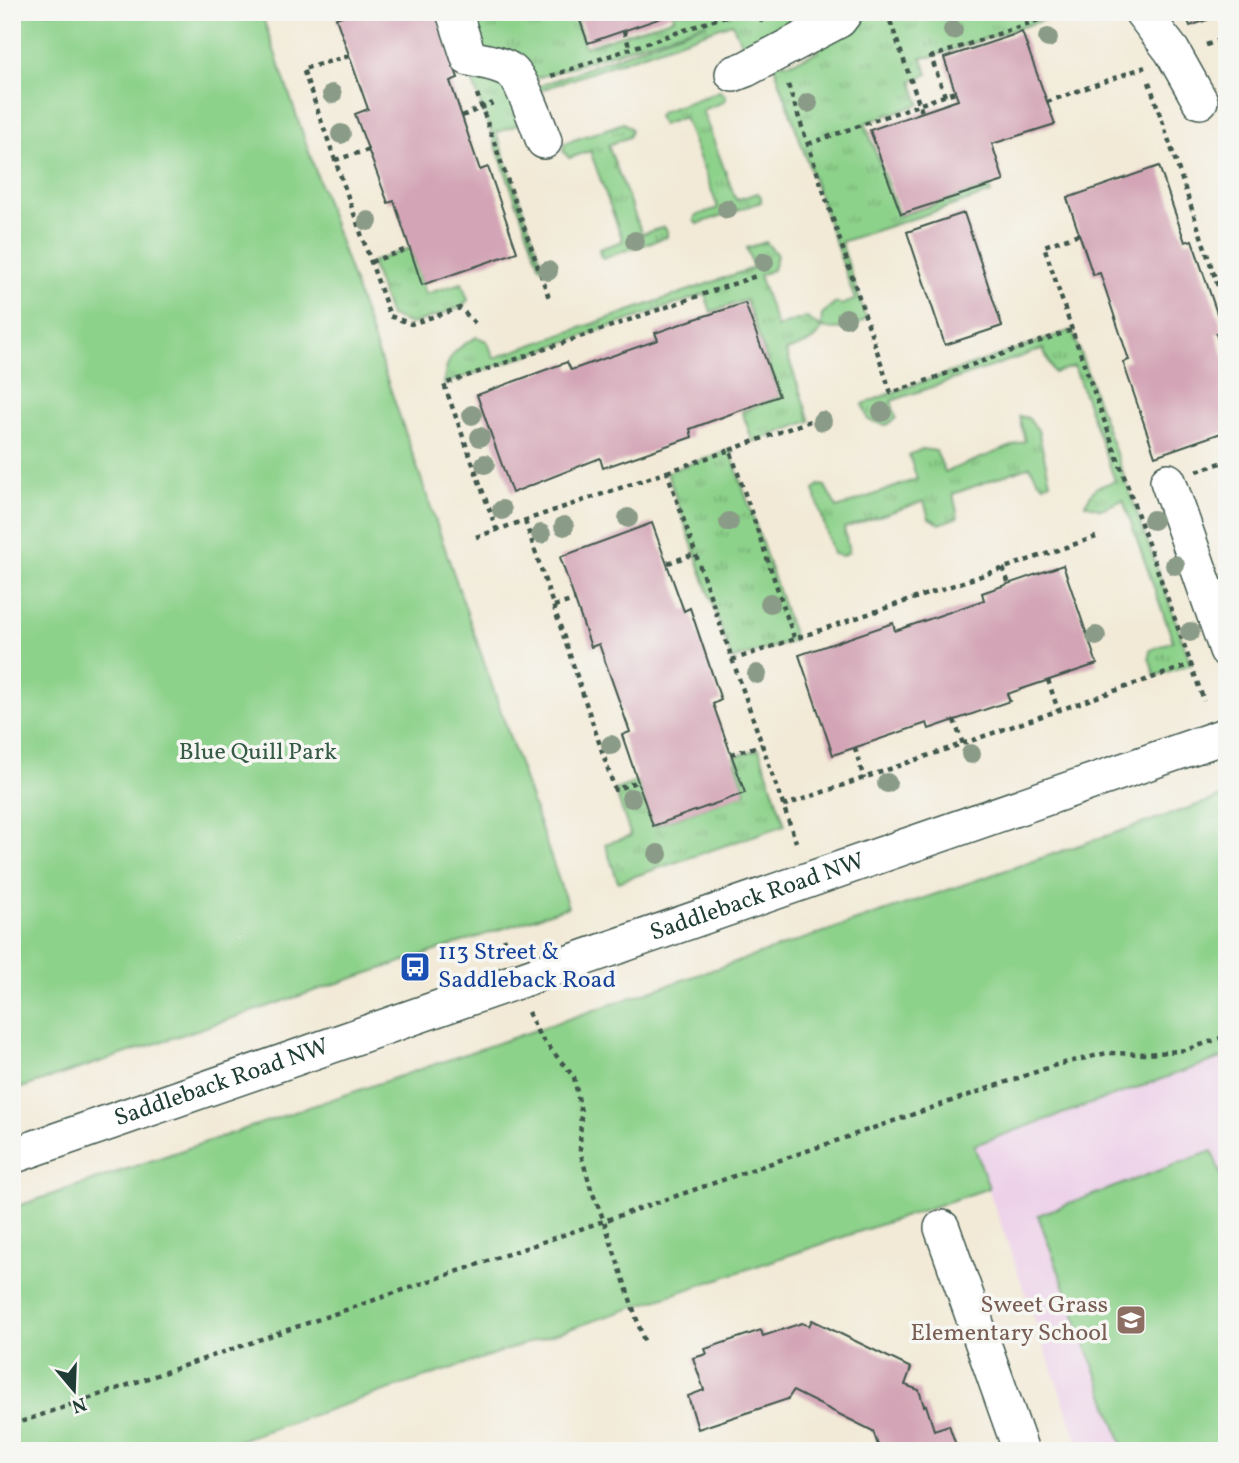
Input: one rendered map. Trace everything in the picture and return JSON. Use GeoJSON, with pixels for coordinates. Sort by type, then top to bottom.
{"type":"FeatureCollection","features":[{"type":"Feature","properties":{"kind":"street"},"geometry":{"type":"LineString","coordinates":[[454,12],[469,58],[513,72],[544,141]]}},
{"type":"Feature","properties":{"kind":"street"},"geometry":{"type":"LineString","coordinates":[[733,74],[839,20],[845,12]]}},
{"type":"Feature","properties":{"kind":"street"},"geometry":{"type":"LineString","coordinates":[[1142,12],[1175,56],[1200,101]]}},
{"type":"Feature","properties":{"kind":"street"},"geometry":{"type":"LineString","coordinates":[[1168,481],[1215,655]]}},
{"type":"Feature","properties":{"kind":"street","name":"Saddleback Road NW"},"geometry":{"type":"LineString","coordinates":[[12,1156],[1227,735]]}},
{"type":"Feature","properties":{"kind":"street"},"geometry":{"type":"LineString","coordinates":[[942,1228],[1021,1451]]}},
{"type":"Feature","properties":{"kind":"path"},"geometry":{"type":"LineString","coordinates":[[462,116],[521,86],[737,12]]}},
{"type":"Feature","properties":{"kind":"path"},"geometry":{"type":"LineString","coordinates":[[754,12],[769,28],[891,393],[1072,330]]}},
{"type":"Feature","properties":{"kind":"path"},"geometry":{"type":"LineString","coordinates":[[887,12],[922,112]]}},
{"type":"Feature","properties":{"kind":"path"},"geometry":{"type":"LineString","coordinates":[[944,96],[931,57],[1062,12]]}},
{"type":"Feature","properties":{"kind":"path"},"geometry":{"type":"LineString","coordinates":[[624,31],[630,49]]}},
{"type":"Feature","properties":{"kind":"path"},"geometry":{"type":"LineString","coordinates":[[349,56],[303,69],[390,316],[411,324],[460,308],[475,323]]}},
{"type":"Feature","properties":{"kind":"path"},"geometry":{"type":"LineString","coordinates":[[1047,102],[1175,56]]}},
{"type":"Feature","properties":{"kind":"path"},"geometry":{"type":"LineString","coordinates":[[1148,80],[1227,313]]}},
{"type":"Feature","properties":{"kind":"path"},"geometry":{"type":"LineString","coordinates":[[473,84],[549,298]]}},
{"type":"Feature","properties":{"kind":"path"},"geometry":{"type":"LineString","coordinates":[[808,144],[955,92]]}},
{"type":"Feature","properties":{"kind":"path"},"geometry":{"type":"LineString","coordinates":[[335,160],[368,150]]}},
{"type":"Feature","properties":{"kind":"path"},"geometry":{"type":"LineString","coordinates":[[1079,234],[1044,246],[1204,701]]}},
{"type":"Feature","properties":{"kind":"path"},"geometry":{"type":"LineString","coordinates":[[371,262],[410,248]]}},
{"type":"Feature","properties":{"kind":"path"},"geometry":{"type":"LineString","coordinates":[[497,531],[444,384],[759,275]]}},
{"type":"Feature","properties":{"kind":"path"},"geometry":{"type":"LineString","coordinates":[[476,537],[810,421]]}},
{"type":"Feature","properties":{"kind":"path"},"geometry":{"type":"LineString","coordinates":[[730,450],[795,639]]}},
{"type":"Feature","properties":{"kind":"path"},"geometry":{"type":"LineString","coordinates":[[667,472],[796,842]]}},
{"type":"Feature","properties":{"kind":"path"},"geometry":{"type":"LineString","coordinates":[[524,521],[615,790],[639,781]]}},
{"type":"Feature","properties":{"kind":"path"},"geometry":{"type":"LineString","coordinates":[[733,660],[1097,537]]}},
{"type":"Feature","properties":{"kind":"path"},"geometry":{"type":"LineString","coordinates":[[668,564],[695,554]]}},
{"type":"Feature","properties":{"kind":"path"},"geometry":{"type":"LineString","coordinates":[[1003,568],[1009,584]]}},
{"type":"Feature","properties":{"kind":"path"},"geometry":{"type":"LineString","coordinates":[[554,606],[575,600]]}},
{"type":"Feature","properties":{"kind":"path"},"geometry":{"type":"LineString","coordinates":[[783,806],[1215,655]]}},
{"type":"Feature","properties":{"kind":"path"},"geometry":{"type":"LineString","coordinates":[[1048,680],[1058,710]]}},
{"type":"Feature","properties":{"kind":"path"},"geometry":{"type":"LineString","coordinates":[[954,720],[963,744]]}},
{"type":"Feature","properties":{"kind":"path"},"geometry":{"type":"LineString","coordinates":[[731,754],[762,746]]}},
{"type":"Feature","properties":{"kind":"path"},"geometry":{"type":"LineString","coordinates":[[855,748],[864,779]]}},
{"type":"Feature","properties":{"kind":"path"},"geometry":{"type":"LineString","coordinates":[[529,1017],[539,1035],[574,1077],[581,1112],[580,1151],[645,1341]]}},
{"type":"Feature","properties":{"kind":"path"},"geometry":{"type":"LineString","coordinates":[[12,1425],[1056,1065],[1107,1053],[1148,1054],[1186,1050],[1227,1036]]}},
{"type":"Feature","properties":{"kind":"shaded area","name":"Sweet Grass Elementary School"},"geometry":{"type":"Polygon","coordinates":[[[1227,1056],[1227,1451],[1081,1451],[973,1145],[1227,1056]]]}},
{"type":"Feature","properties":{"kind":"green space","name":"Blue Quill Park"},"geometry":{"type":"Polygon","coordinates":[[[12,12],[261,12],[568,907],[12,1091],[12,12]]]}},
{"type":"Feature","properties":{"kind":"green space"},"geometry":{"type":"Polygon","coordinates":[[[462,12],[574,12],[585,47],[674,18],[673,12],[726,12],[728,16],[738,12],[1067,12],[931,57],[921,57],[928,74],[912,81],[920,104],[865,123],[899,216],[989,187],[991,193],[841,242],[866,318],[851,328],[822,328],[811,341],[786,351],[810,421],[753,442],[742,411],[780,397],[746,300],[711,312],[705,294],[444,384],[446,368],[457,350],[477,337],[487,341],[494,358],[753,268],[747,248],[766,242],[777,255],[773,270],[759,275],[777,327],[806,317],[821,328],[822,314],[836,303],[841,305],[855,300],[773,62],[790,63],[818,52],[812,34],[772,38],[743,47],[732,23],[533,93],[531,89],[707,23],[528,81],[477,49],[462,12]]]}},
{"type":"Feature","properties":{"kind":"green space"},"geometry":{"type":"Polygon","coordinates":[[[469,72],[507,82],[522,123],[496,133],[543,266],[540,267],[469,72]]]}},
{"type":"Feature","properties":{"kind":"green space"},"geometry":{"type":"Polygon","coordinates":[[[720,91],[726,96],[724,102],[702,110],[736,200],[758,193],[761,202],[698,224],[694,221],[695,216],[718,208],[684,117],[662,125],[658,116],[661,112],[720,91]]]}},
{"type":"Feature","properties":{"kind":"green space"},"geometry":{"type":"Polygon","coordinates":[[[624,123],[631,129],[629,137],[608,145],[642,234],[664,227],[667,237],[604,258],[599,249],[623,241],[590,151],[569,158],[563,151],[565,143],[624,123]]]}},
{"type":"Feature","properties":{"kind":"green space"},"geometry":{"type":"Polygon","coordinates":[[[410,248],[425,294],[462,283],[468,300],[460,308],[411,324],[390,316],[371,262],[410,248]]]}},
{"type":"Feature","properties":{"kind":"green space"},"geometry":{"type":"Polygon","coordinates":[[[1072,330],[1191,664],[1155,676],[1149,657],[1150,650],[1173,641],[1123,500],[1101,509],[1085,504],[1095,488],[1115,481],[1074,366],[1054,373],[1043,349],[891,401],[896,418],[886,425],[868,420],[863,404],[1072,330]]]}},
{"type":"Feature","properties":{"kind":"green space"},"geometry":{"type":"Polygon","coordinates":[[[1019,416],[1028,418],[1038,430],[1050,482],[1044,485],[1030,466],[953,494],[958,517],[940,524],[929,518],[924,501],[844,528],[849,552],[842,556],[833,554],[814,490],[819,485],[825,486],[837,508],[917,479],[909,455],[922,449],[936,451],[945,472],[1025,441],[1019,416]]]}},
{"type":"Feature","properties":{"kind":"green space"},"geometry":{"type":"Polygon","coordinates":[[[730,450],[795,640],[732,660],[667,472],[730,450]]]}},
{"type":"Feature","properties":{"kind":"green space"},"geometry":{"type":"Polygon","coordinates":[[[759,749],[785,825],[618,882],[605,844],[631,836],[615,790],[638,781],[654,826],[746,792],[734,757],[759,749]]]}},
{"type":"Feature","properties":{"kind":"green space"},"geometry":{"type":"Polygon","coordinates":[[[1227,795],[1227,1056],[974,1145],[989,1188],[206,1451],[12,1451],[12,1208],[1227,795]]]}},
{"type":"Feature","properties":{"kind":"green space"},"geometry":{"type":"Polygon","coordinates":[[[1212,1151],[1227,1191],[1227,1451],[1125,1451],[1038,1215],[1212,1151]]]}},
{"type":"Feature","properties":{"kind":"building"},"geometry":{"type":"Polygon","coordinates":[[[353,12],[436,12],[458,78],[450,81],[480,170],[488,167],[517,252],[422,285],[394,201],[388,203],[355,114],[368,109],[336,18],[353,12]]]}},
{"type":"Feature","properties":{"kind":"building"},"geometry":{"type":"Polygon","coordinates":[[[577,12],[672,12],[673,14],[588,43],[577,12]]]}},
{"type":"Feature","properties":{"kind":"building"},"geometry":{"type":"Polygon","coordinates":[[[1185,12],[1227,12],[1227,13],[1190,26],[1185,12]]]}},
{"type":"Feature","properties":{"kind":"building"},"geometry":{"type":"Polygon","coordinates":[[[1022,32],[1055,124],[992,144],[1004,181],[901,214],[870,130],[958,100],[944,58],[1022,32]]]}},
{"type":"Feature","properties":{"kind":"building"},"geometry":{"type":"Polygon","coordinates":[[[1159,166],[1185,242],[1192,240],[1223,331],[1216,334],[1227,365],[1227,431],[1155,456],[1123,362],[1129,360],[1100,273],[1093,275],[1067,198],[1159,166]]]}},
{"type":"Feature","properties":{"kind":"building"},"geometry":{"type":"Polygon","coordinates":[[[964,213],[1002,326],[945,345],[907,232],[964,213]]]}},
{"type":"Feature","properties":{"kind":"building"},"geometry":{"type":"Polygon","coordinates":[[[745,303],[779,396],[690,429],[692,437],[603,468],[600,458],[512,493],[477,395],[567,362],[571,370],[658,340],[655,333],[745,303]]]}},
{"type":"Feature","properties":{"kind":"building"},"geometry":{"type":"Polygon","coordinates":[[[652,523],[684,611],[690,608],[721,700],[713,704],[745,793],[653,826],[622,735],[630,732],[599,644],[591,647],[560,557],[652,523]]]}},
{"type":"Feature","properties":{"kind":"building"},"geometry":{"type":"Polygon","coordinates":[[[1063,565],[1097,664],[1007,694],[1010,701],[929,729],[927,723],[833,755],[799,655],[893,623],[895,631],[984,600],[982,593],[1063,565]]]}},
{"type":"Feature","properties":{"kind":"building"},"geometry":{"type":"Polygon","coordinates":[[[812,1320],[911,1368],[905,1385],[919,1390],[934,1430],[949,1425],[958,1451],[880,1451],[873,1431],[793,1391],[788,1399],[698,1429],[688,1396],[704,1390],[693,1358],[707,1354],[705,1349],[761,1330],[763,1336],[802,1323],[809,1326],[812,1320]]]}},
{"type":"Feature","properties":{"kind":"place","name":"113 Street & Saddleback Road"},"geometry":{"type":"Point","coordinates":[415,967]}},
{"type":"Feature","properties":{"kind":"place","name":"Sweet Grass Elementary School"},"geometry":{"type":"Point","coordinates":[1131,1320]}}]}
